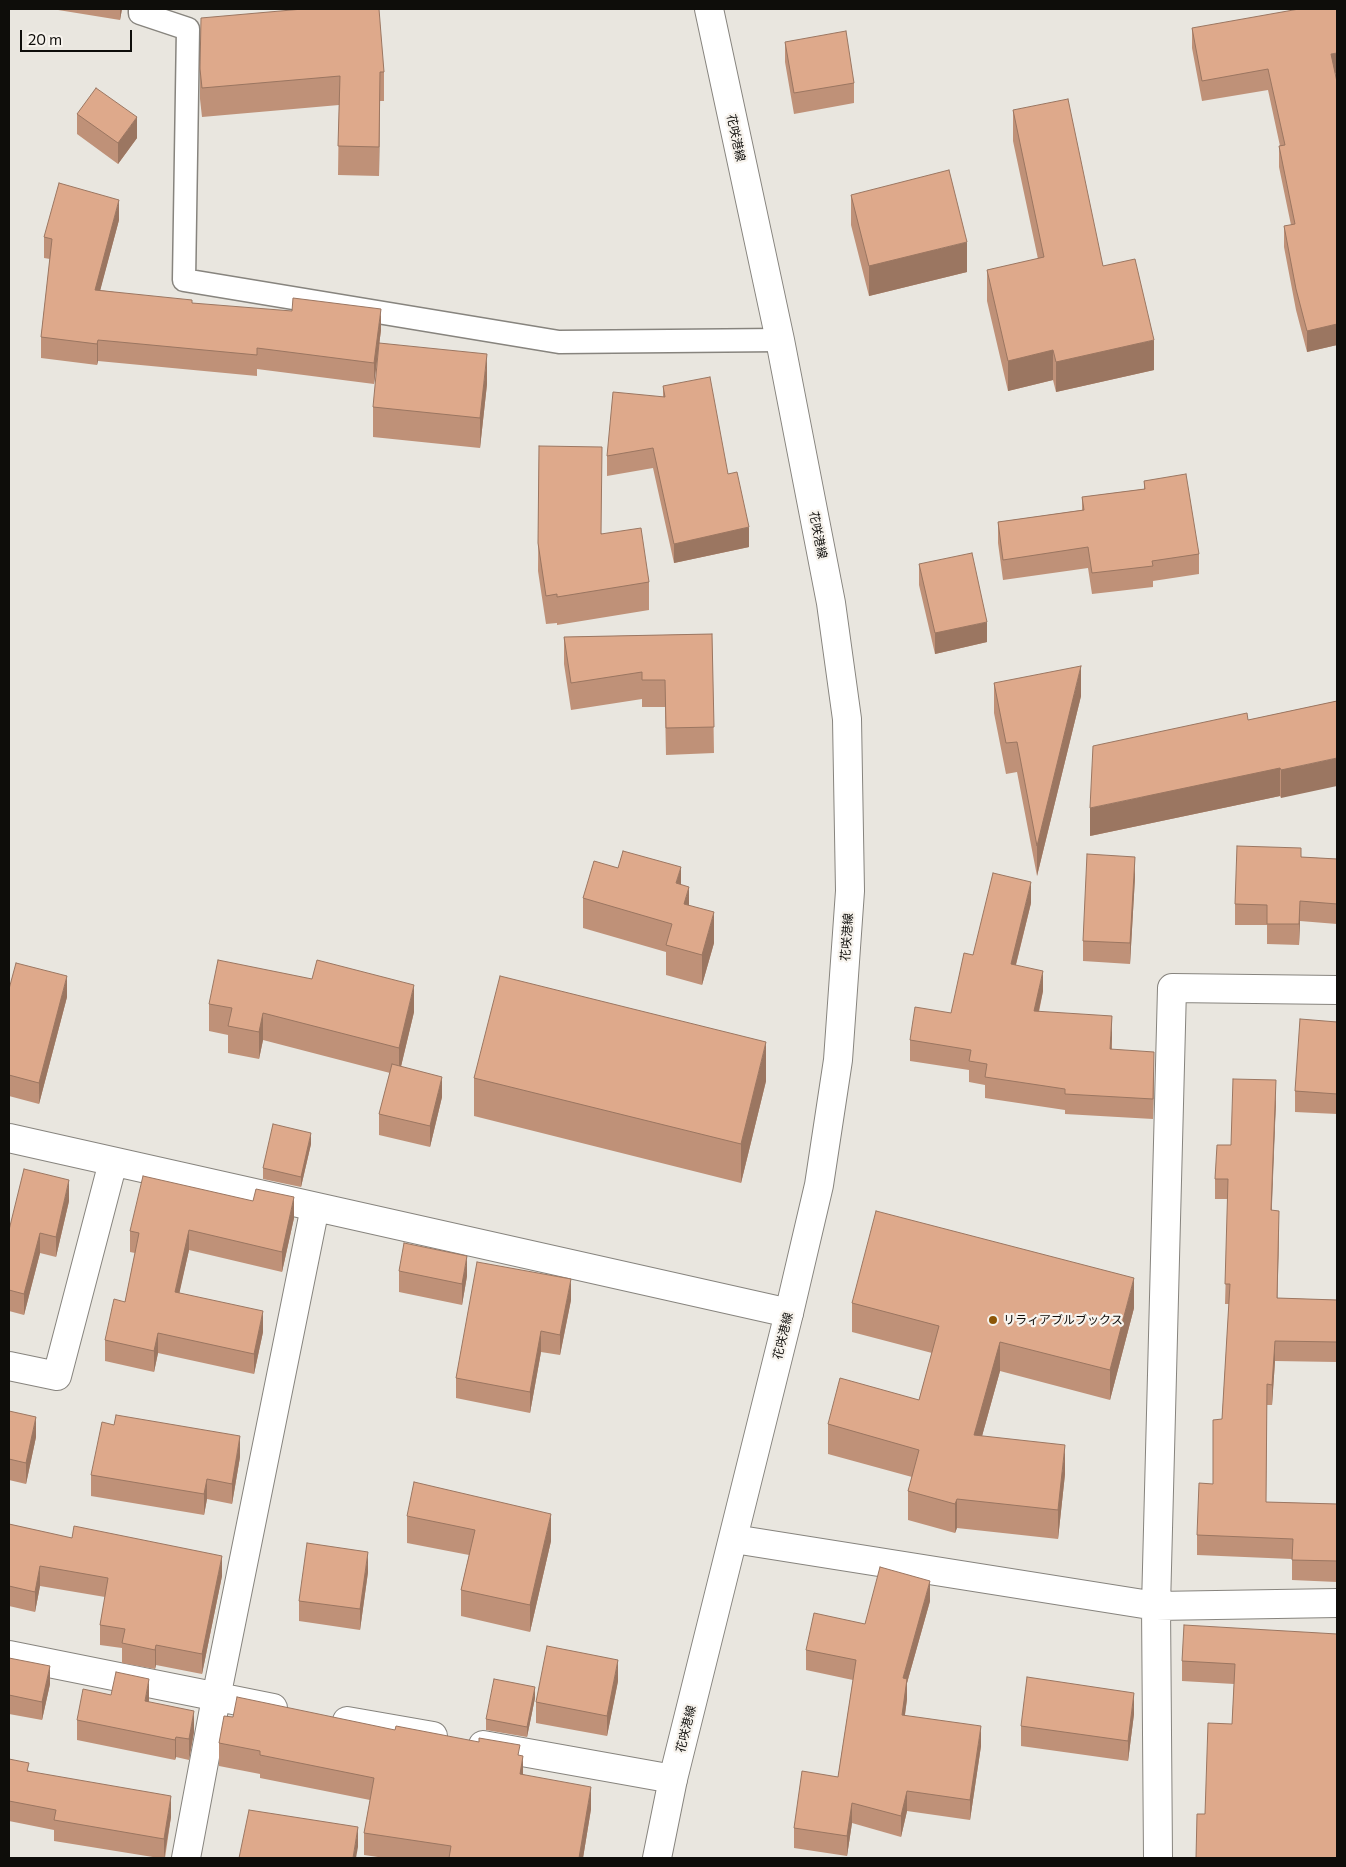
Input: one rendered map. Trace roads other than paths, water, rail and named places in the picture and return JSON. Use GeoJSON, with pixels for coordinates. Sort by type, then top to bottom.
{"type":"FeatureCollection","features":[{"type":"Feature","properties":{"kind":"street","name":"花咲港線"},"geometry":{"type":"LineString","coordinates":[[657,1858],[673,1779],[734,1539],[819,1185],[836,1070],[850,891],[847,719],[831,603],[780,340],[709,9]]}},
{"type":"Feature","properties":{"kind":"street"},"geometry":{"type":"LineString","coordinates":[[1158,1858],[1156,1606],[1172,988],[1337,990]]}},
{"type":"Feature","properties":{"kind":"street"},"geometry":{"type":"LineString","coordinates":[[9,1138],[789,1313]]}},
{"type":"Feature","properties":{"kind":"street"},"geometry":{"type":"LineString","coordinates":[[9,1366],[57,1376],[113,1162]]}},
{"type":"Feature","properties":{"kind":"street"},"geometry":{"type":"LineString","coordinates":[[186,1858],[216,1698],[315,1207]]}},
{"type":"Feature","properties":{"kind":"street"},"geometry":{"type":"LineString","coordinates":[[734,1539],[1156,1606],[1337,1603]]}},
{"type":"Feature","properties":{"kind":"street"},"geometry":{"type":"LineString","coordinates":[[9,1655],[216,1698],[294,1712]]}},
{"type":"Feature","properties":{"kind":"street"},"geometry":{"type":"LineString","coordinates":[[323,1717],[673,1779]]}},
{"type":"Feature","properties":{"kind":"lane"},"geometry":{"type":"LineString","coordinates":[[140,9],[140,13],[188,29],[184,280],[559,342],[780,340]]}},
{"type":"Feature","properties":{"kind":"place","name":"リラィアブルブックス"},"geometry":{"type":"Point","coordinates":[993,1320]}}]}
